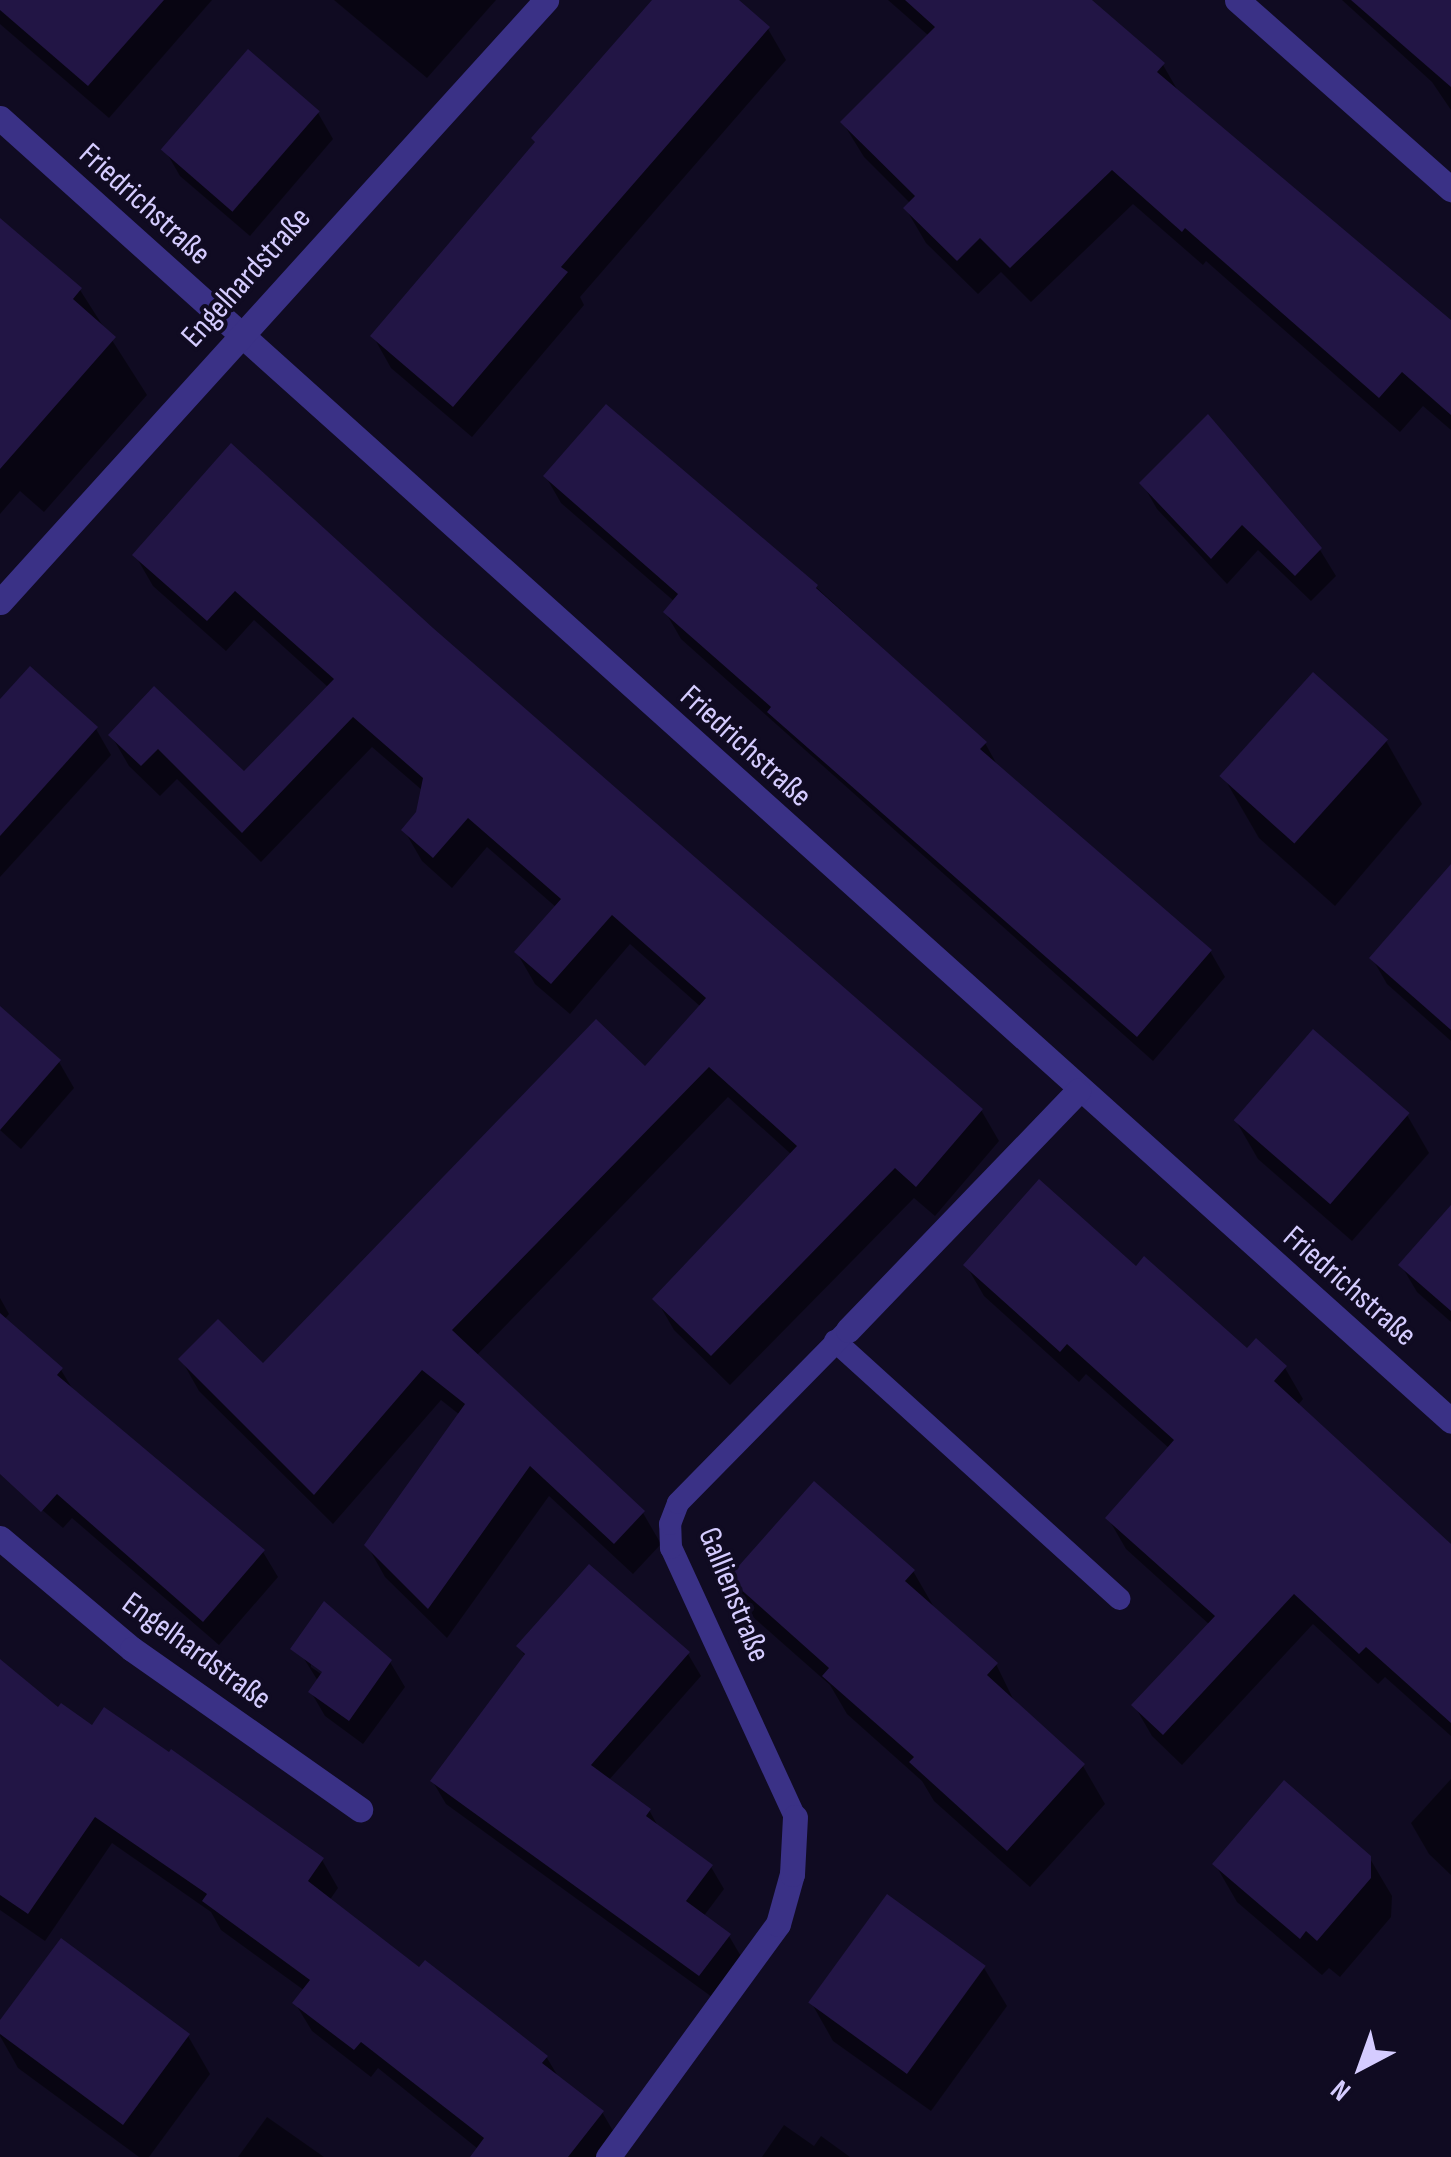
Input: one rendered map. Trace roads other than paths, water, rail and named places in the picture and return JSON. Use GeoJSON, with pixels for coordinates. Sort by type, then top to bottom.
{"type":"FeatureCollection","features":[{"type":"Feature","properties":{"kind":"street","name":"Engelhardstraße"},"geometry":{"type":"LineString","coordinates":[[0,602],[239,334],[546,0]]}},
{"type":"Feature","properties":{"kind":"street"},"geometry":{"type":"LineString","coordinates":[[1236,0],[1451,189]]}},
{"type":"Feature","properties":{"kind":"street","name":"Friedrichstraße"},"geometry":{"type":"LineString","coordinates":[[0,118],[1078,1091],[1451,1421]]}},
{"type":"Feature","properties":{"kind":"street","name":"Gallienstraße"},"geometry":{"type":"LineString","coordinates":[[842,1336],[1078,1091]]}},
{"type":"Feature","properties":{"kind":"street","name":"Engelhardstraße"},"geometry":{"type":"LineString","coordinates":[[0,1538],[132,1650],[360,1809]]}},
{"type":"Feature","properties":{"kind":"street","name":"Gallienstraße"},"geometry":{"type":"LineString","coordinates":[[608,2157],[778,1924],[792,1874],[795,1816]]}},
{"type":"Feature","properties":{"kind":"lane"},"geometry":{"type":"LineString","coordinates":[[842,1336],[1120,1599]]}},
{"type":"Feature","properties":{"kind":"lane","name":"Gallienstraße"},"geometry":{"type":"LineString","coordinates":[[795,1816],[671,1548],[670,1524],[678,1503],[842,1336]]}}]}
